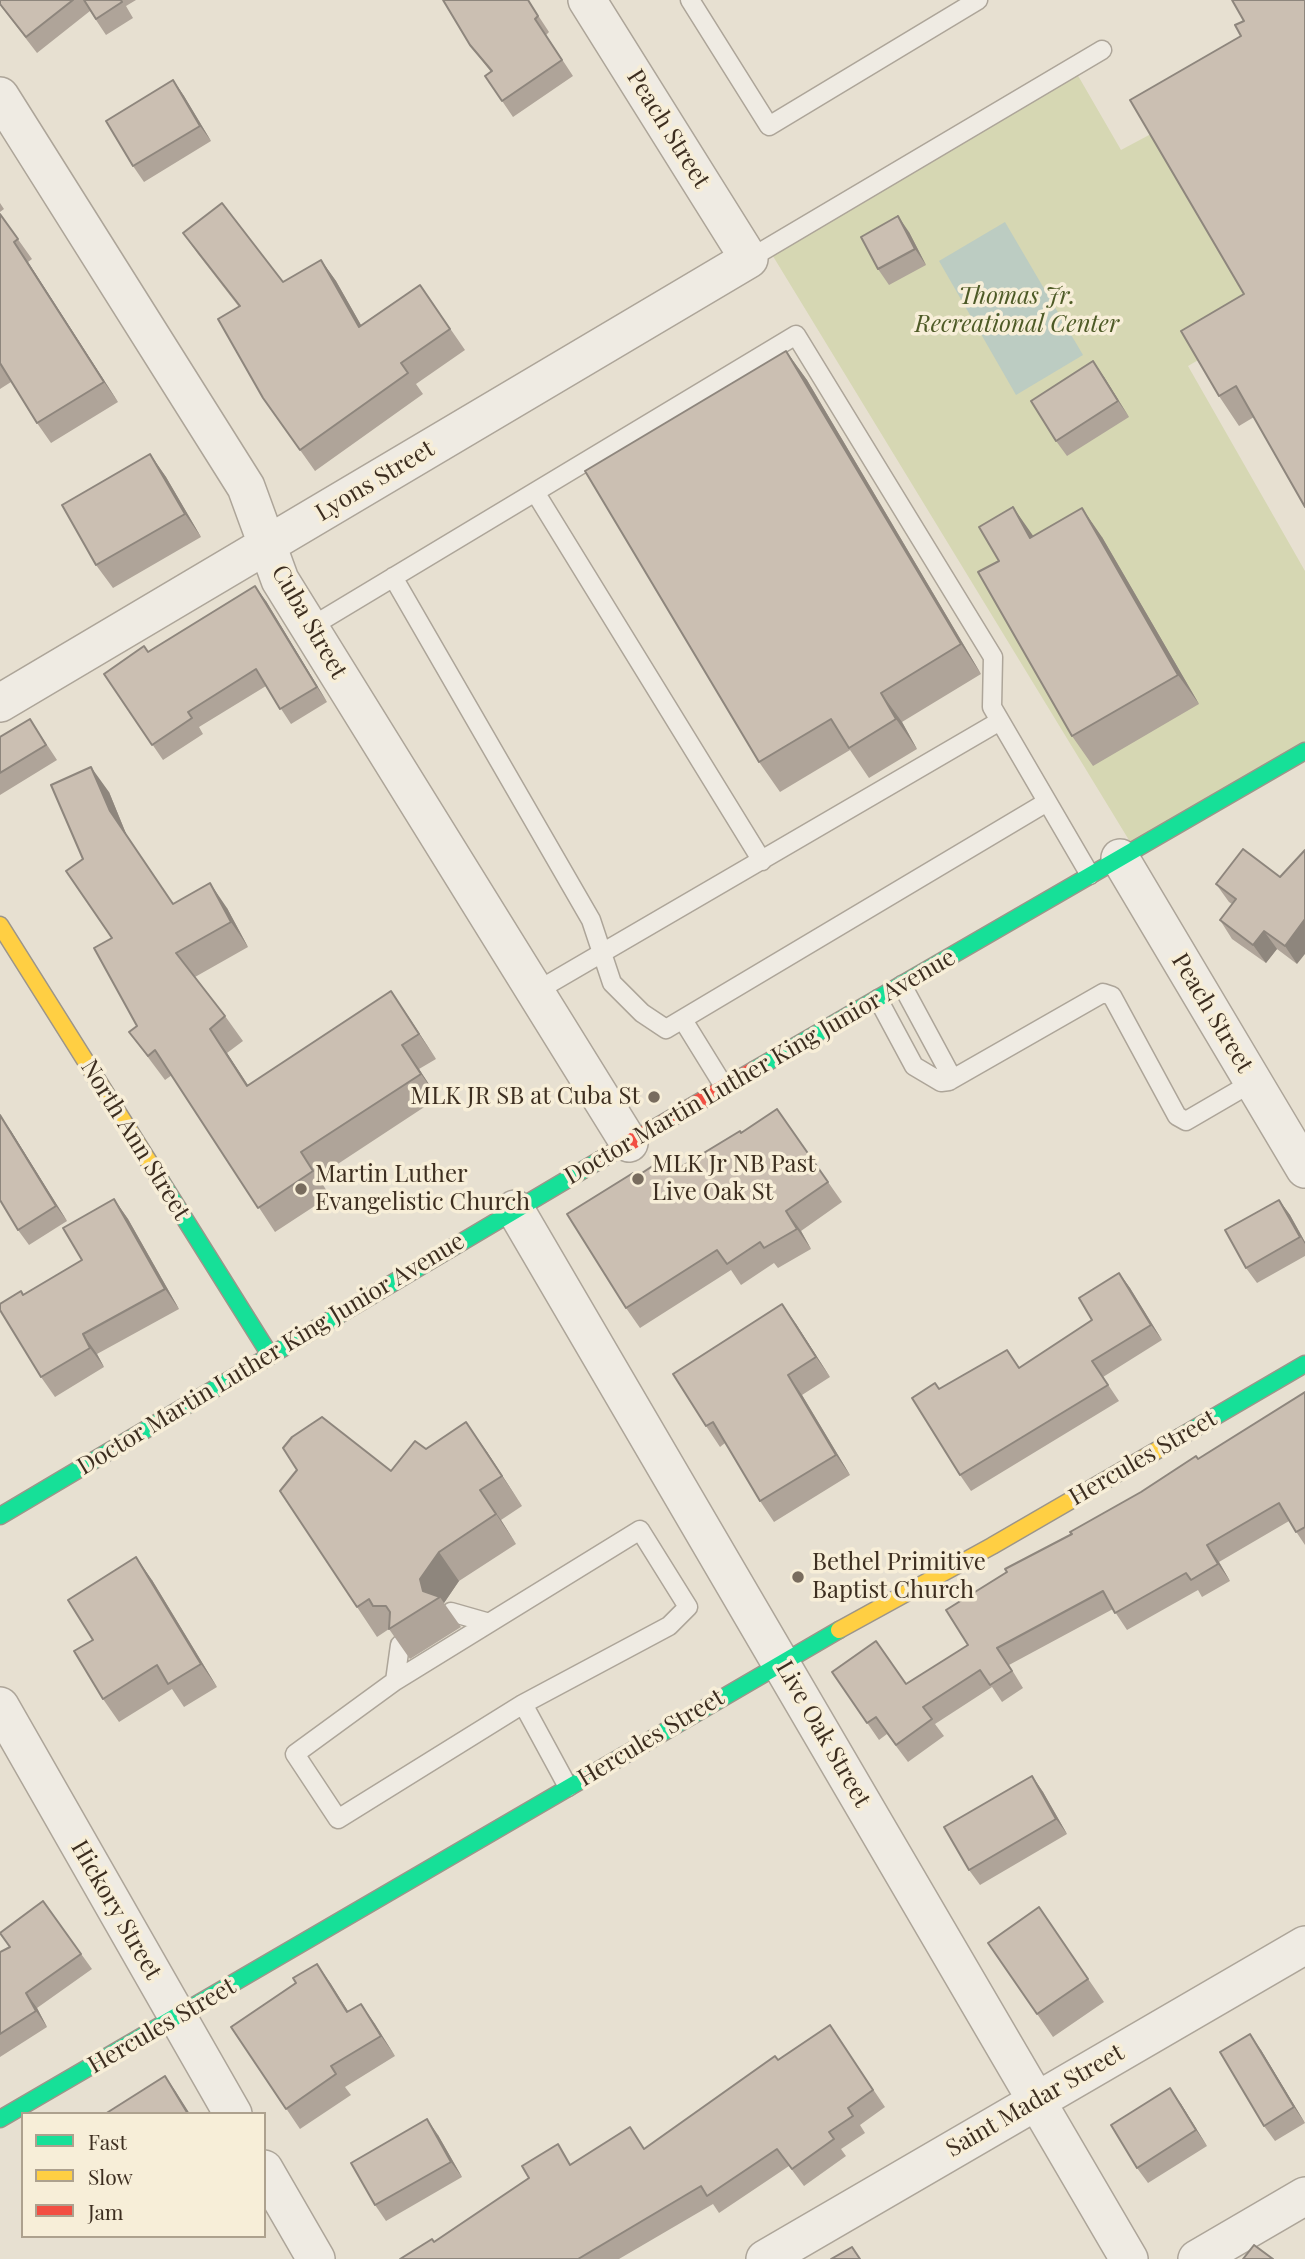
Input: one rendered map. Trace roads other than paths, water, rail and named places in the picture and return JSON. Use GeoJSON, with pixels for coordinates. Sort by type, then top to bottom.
{"type":"FeatureCollection","features":[{"type":"Feature","properties":{"kind":"street","name":"Peach Street"},"geometry":{"type":"LineString","coordinates":[[587,0],[749,259]]}},
{"type":"Feature","properties":{"kind":"street","name":"Cuba Street"},"geometry":{"type":"LineString","coordinates":[[0,96],[246,487],[280,580],[629,1143]]}},
{"type":"Feature","properties":{"kind":"street","name":"Lyons Street"},"geometry":{"type":"LineString","coordinates":[[0,703],[749,259]]}},
{"type":"Feature","properties":{"kind":"street","name":"Doctor Martin Luther King Junior Avenue"},"geometry":{"type":"LineString","coordinates":[[0,1516],[515,1209],[1305,751]]}},
{"type":"Feature","properties":{"kind":"street","name":"Peach Street"},"geometry":{"type":"LineString","coordinates":[[1105,867],[1253,1082],[1305,1168]]}},
{"type":"Feature","properties":{"kind":"street","name":"North Ann Street"},"geometry":{"type":"LineString","coordinates":[[0,925],[270,1355]]}},
{"type":"Feature","properties":{"kind":"street","name":"Live Oak Street"},"geometry":{"type":"LineString","coordinates":[[515,1209],[1129,2259]]}},
{"type":"Feature","properties":{"kind":"street","name":"Hercules Street"},"geometry":{"type":"LineString","coordinates":[[0,2119],[780,1662],[992,1546],[1305,1364]]}},
{"type":"Feature","properties":{"kind":"street","name":"Hickory Street"},"geometry":{"type":"LineString","coordinates":[[0,1706],[232,2112]]}},
{"type":"Feature","properties":{"kind":"street","name":"Saint Madar Street"},"geometry":{"type":"LineString","coordinates":[[765,2259],[1305,1945]]}},
{"type":"Feature","properties":{"kind":"street"},"geometry":{"type":"LineString","coordinates":[[266,2172],[316,2259]]}},
{"type":"Feature","properties":{"kind":"street"},"geometry":{"type":"LineString","coordinates":[[1197,2259],[1305,2196]]}},
{"type":"Feature","properties":{"kind":"lane"},"geometry":{"type":"LineString","coordinates":[[690,0],[769,126],[978,0]]}},
{"type":"Feature","properties":{"kind":"lane"},"geometry":{"type":"LineString","coordinates":[[749,259],[1102,50]]}},
{"type":"Feature","properties":{"kind":"lane"},"geometry":{"type":"LineString","coordinates":[[309,628],[796,335],[993,657],[992,706],[1047,802],[1105,867]]}},
{"type":"Feature","properties":{"kind":"lane"},"geometry":{"type":"LineString","coordinates":[[536,492],[762,861]]}},
{"type":"Feature","properties":{"kind":"lane"},"geometry":{"type":"LineString","coordinates":[[393,577],[592,920],[612,983],[642,1013],[666,1029],[1047,802]]}},
{"type":"Feature","properties":{"kind":"lane"},"geometry":{"type":"LineString","coordinates":[[535,992],[1000,721]]}},
{"type":"Feature","properties":{"kind":"lane"},"geometry":{"type":"LineString","coordinates":[[902,985],[950,1074],[950,1081]]}},
{"type":"Feature","properties":{"kind":"lane"},"geometry":{"type":"LineString","coordinates":[[878,999],[914,1066],[941,1082],[950,1081],[1103,993],[1112,996],[1177,1116],[1186,1121],[1253,1082]]}},
{"type":"Feature","properties":{"kind":"lane"},"geometry":{"type":"LineString","coordinates":[[683,1020],[725,1088]]}},
{"type":"Feature","properties":{"kind":"lane"},"geometry":{"type":"LineString","coordinates":[[640,1530],[688,1607],[669,1626],[523,1704],[338,1819],[295,1754],[395,1681],[486,1622],[640,1530]]}},
{"type":"Feature","properties":{"kind":"lane"},"geometry":{"type":"LineString","coordinates":[[451,1612],[486,1622]]}},
{"type":"Feature","properties":{"kind":"lane"},"geometry":{"type":"LineString","coordinates":[[395,1681],[400,1645]]}},
{"type":"Feature","properties":{"kind":"lane"},"geometry":{"type":"LineString","coordinates":[[523,1704],[568,1787]]}},
{"type":"Feature","properties":{"kind":"place","name":"MLK JR SB at Cuba St"},"geometry":{"type":"Point","coordinates":[654,1097]}},
{"type":"Feature","properties":{"kind":"place","name":"MLK Jr NB Past Live Oak St"},"geometry":{"type":"Point","coordinates":[638,1179]}},
{"type":"Feature","properties":{"kind":"place","name":"Martin Luther Evangelistic Church"},"geometry":{"type":"Point","coordinates":[301,1189]}},
{"type":"Feature","properties":{"kind":"place","name":"Bethel Primitive Baptist Church"},"geometry":{"type":"Point","coordinates":[798,1577]}},
{"type":"Feature","properties":{"kind":"park label","name":"Thomas Jr. Recreational Center"},"geometry":{"type":"Point","coordinates":[1017,311]}}]}
